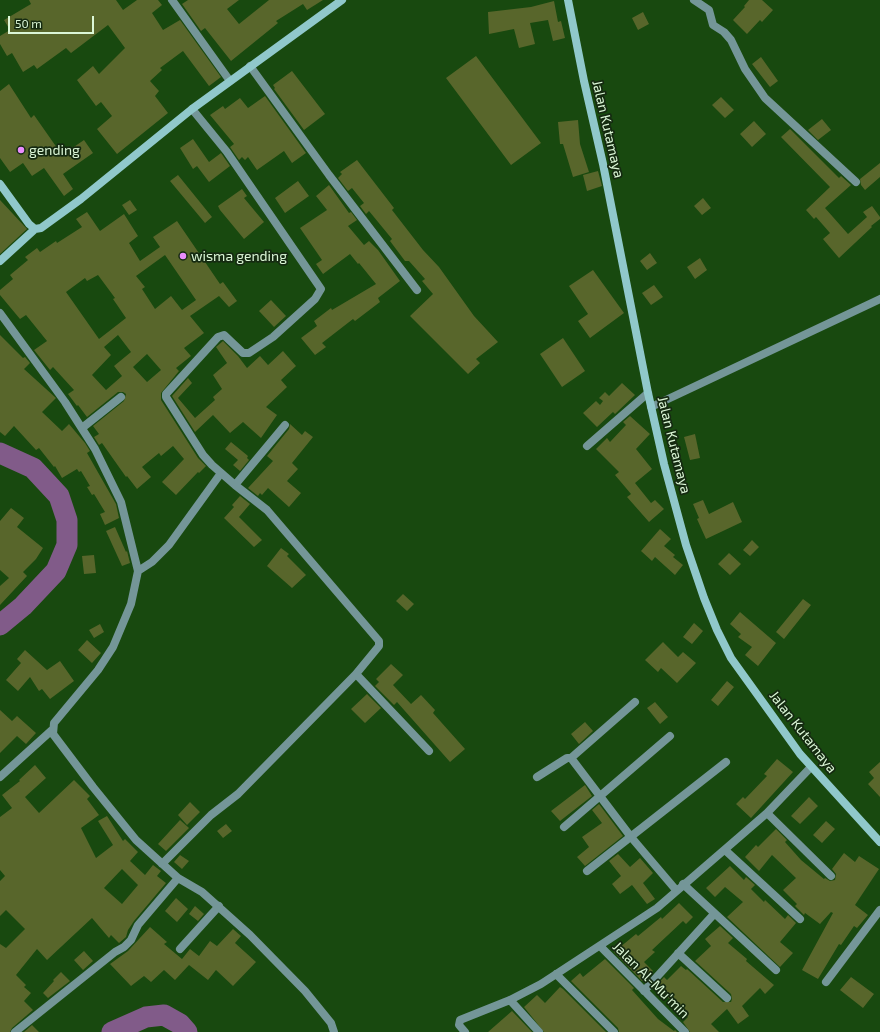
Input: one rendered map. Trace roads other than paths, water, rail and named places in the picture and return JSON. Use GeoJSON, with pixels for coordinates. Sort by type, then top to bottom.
{"type":"FeatureCollection","features":[{"type":"Feature","properties":{"kind":"main road"},"geometry":{"type":"LineString","coordinates":[[0,261],[35,229],[41,228],[81,199],[192,109],[342,0]]}},
{"type":"Feature","properties":{"kind":"main road","name":"Jalan Kutamaya"},"geometry":{"type":"LineString","coordinates":[[568,0],[584,81],[603,164],[648,393],[664,464],[686,545],[717,630],[731,658],[811,767],[880,842]]}},
{"type":"Feature","properties":{"kind":"main road"},"geometry":{"type":"LineString","coordinates":[[0,184],[29,224],[35,229]]}},
{"type":"Feature","properties":{"kind":"street"},"geometry":{"type":"LineString","coordinates":[[172,0],[230,81]]}},
{"type":"Feature","properties":{"kind":"street"},"geometry":{"type":"LineString","coordinates":[[694,0],[709,10],[713,25],[724,32],[731,40],[745,69],[765,98],[856,182]]}},
{"type":"Feature","properties":{"kind":"street"},"geometry":{"type":"LineString","coordinates":[[250,66],[329,175],[417,290]]}},
{"type":"Feature","properties":{"kind":"street"},"geometry":{"type":"LineString","coordinates":[[162,864],[211,814],[238,794],[356,674],[373,655],[379,641],[267,510],[221,473],[203,454],[169,403],[166,394],[218,337],[224,335],[244,353],[249,353],[278,332],[315,299],[321,289],[226,152],[192,109]]}},
{"type":"Feature","properties":{"kind":"street"},"geometry":{"type":"LineString","coordinates":[[651,407],[880,299]]}},
{"type":"Feature","properties":{"kind":"street"},"geometry":{"type":"LineString","coordinates":[[0,313],[82,428],[95,449],[121,502],[138,571],[131,604],[113,647],[98,670],[54,724],[52,730],[0,777]]}},
{"type":"Feature","properties":{"kind":"street"},"geometry":{"type":"LineString","coordinates":[[587,446],[648,393]]}},
{"type":"Feature","properties":{"kind":"street"},"geometry":{"type":"LineString","coordinates":[[82,428],[121,397]]}},
{"type":"Feature","properties":{"kind":"street"},"geometry":{"type":"LineString","coordinates":[[235,485],[285,425]]}},
{"type":"Feature","properties":{"kind":"street"},"geometry":{"type":"LineString","coordinates":[[138,571],[152,562],[169,545],[221,473]]}},
{"type":"Feature","properties":{"kind":"street"},"geometry":{"type":"LineString","coordinates":[[356,674],[429,752]]}},
{"type":"Feature","properties":{"kind":"street"},"geometry":{"type":"LineString","coordinates":[[537,777],[567,758],[571,758],[635,702]]}},
{"type":"Feature","properties":{"kind":"street"},"geometry":{"type":"LineString","coordinates":[[52,730],[60,746],[136,840],[178,878],[202,892],[218,906],[305,991],[330,1023],[334,1032]]}},
{"type":"Feature","properties":{"kind":"street"},"geometry":{"type":"LineString","coordinates":[[564,827],[670,736]]}},
{"type":"Feature","properties":{"kind":"street"},"geometry":{"type":"LineString","coordinates":[[571,758],[631,837],[676,890]]}},
{"type":"Feature","properties":{"kind":"street"},"geometry":{"type":"LineString","coordinates":[[587,871],[726,762]]}},
{"type":"Feature","properties":{"kind":"street"},"geometry":{"type":"LineString","coordinates":[[465,1032],[459,1025],[460,1020],[510,1000],[556,974],[657,908],[676,890],[767,813],[811,767]]}},
{"type":"Feature","properties":{"kind":"street"},"geometry":{"type":"LineString","coordinates":[[767,813],[831,876]]}},
{"type":"Feature","properties":{"kind":"street"},"geometry":{"type":"LineString","coordinates":[[725,850],[800,919]]}},
{"type":"Feature","properties":{"kind":"street"},"geometry":{"type":"LineString","coordinates":[[15,1032],[115,952],[124,947],[131,940],[142,920],[178,878]]}},
{"type":"Feature","properties":{"kind":"street"},"geometry":{"type":"LineString","coordinates":[[683,884],[776,970]]}},
{"type":"Feature","properties":{"kind":"street"},"geometry":{"type":"LineString","coordinates":[[180,949],[218,906]]}},
{"type":"Feature","properties":{"kind":"street"},"geometry":{"type":"LineString","coordinates":[[826,982],[880,910]]}},
{"type":"Feature","properties":{"kind":"street"},"geometry":{"type":"LineString","coordinates":[[644,991],[714,914]]}},
{"type":"Feature","properties":{"kind":"street","name":"Jalan Al-Mu'min"},"geometry":{"type":"LineString","coordinates":[[600,946],[685,1032]]}},
{"type":"Feature","properties":{"kind":"street"},"geometry":{"type":"LineString","coordinates":[[678,953],[727,998]]}},
{"type":"Feature","properties":{"kind":"street"},"geometry":{"type":"LineString","coordinates":[[556,974],[614,1032]]}},
{"type":"Feature","properties":{"kind":"street"},"geometry":{"type":"LineString","coordinates":[[510,1000],[539,1032]]}},
{"type":"Feature","properties":{"kind":"waterway"},"geometry":{"type":"LineString","coordinates":[[0,453],[33,468],[59,496],[67,520],[67,545],[56,571],[23,606],[0,625]]}},
{"type":"Feature","properties":{"kind":"waterway"},"geometry":{"type":"LineString","coordinates":[[112,1032],[146,1017],[164,1015],[180,1024],[187,1032]]}},
{"type":"Feature","properties":{"kind":"place","name":"gending"},"geometry":{"type":"Point","coordinates":[21,150]}},
{"type":"Feature","properties":{"kind":"place","name":"wisma gending"},"geometry":{"type":"Point","coordinates":[183,256]}}]}
